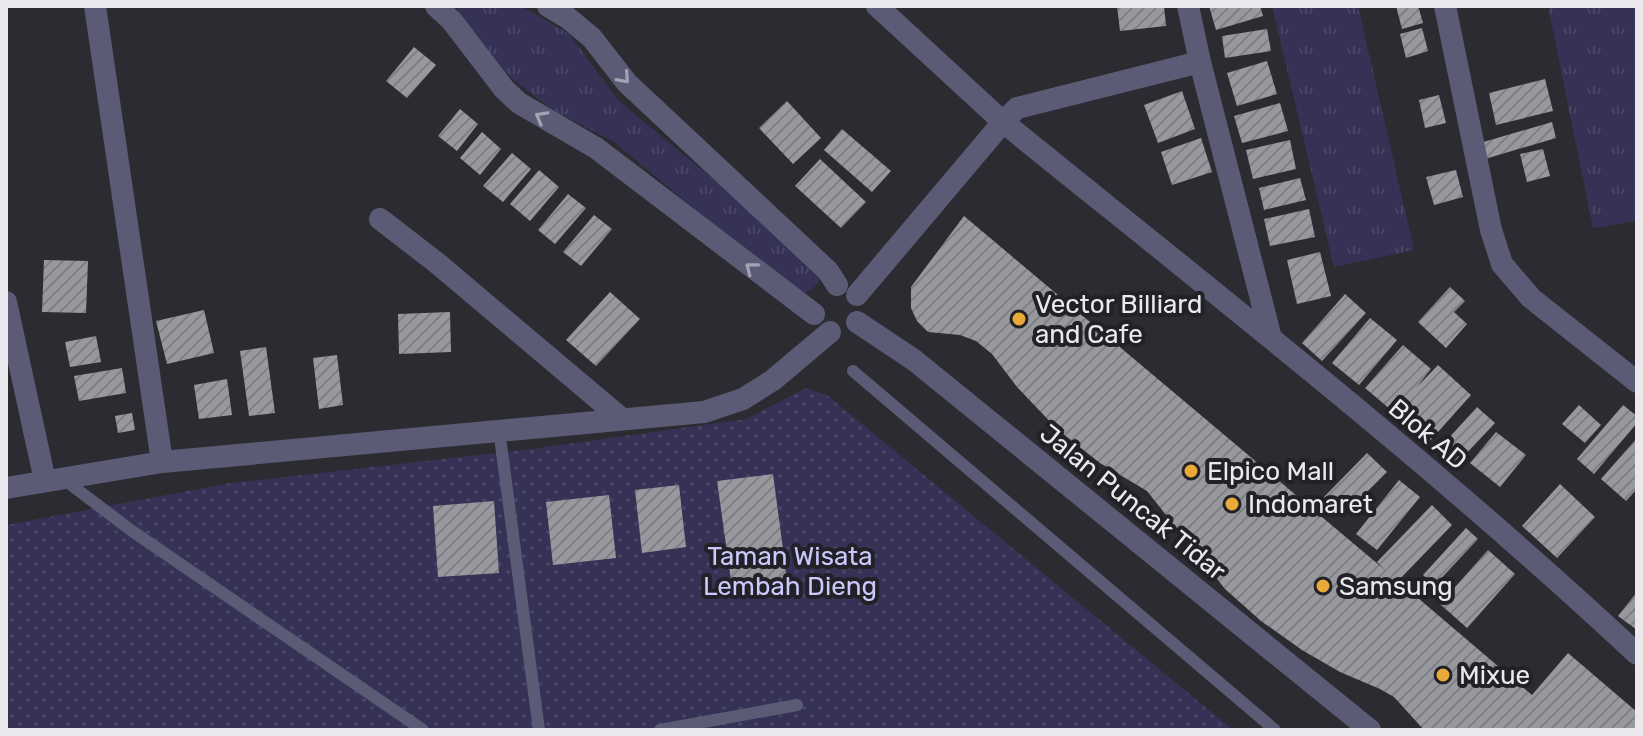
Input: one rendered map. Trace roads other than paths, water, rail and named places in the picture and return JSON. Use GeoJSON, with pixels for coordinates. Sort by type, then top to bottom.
{"type":"FeatureCollection","features":[{"type":"Feature","properties":{"kind":"street"},"geometry":{"type":"LineString","coordinates":[[95,6],[162,462]]}},
{"type":"Feature","properties":{"kind":"street"},"geometry":{"type":"LineString","coordinates":[[436,6],[452,21],[495,79],[519,103],[596,148],[814,314]]}},
{"type":"Feature","properties":{"kind":"street"},"geometry":{"type":"LineString","coordinates":[[548,6],[592,38],[627,83],[847,290],[861,309],[857,322],[845,332],[830,332],[817,322],[814,314],[814,300],[818,294],[823,289],[847,290],[1017,108],[1200,62]]}},
{"type":"Feature","properties":{"kind":"street","name":"Blok AD"},"geometry":{"type":"LineString","coordinates":[[877,6],[1003,122],[1271,338],[1550,573],[1637,654]]}},
{"type":"Feature","properties":{"kind":"street"},"geometry":{"type":"LineString","coordinates":[[1188,6],[1271,338]]}},
{"type":"Feature","properties":{"kind":"street"},"geometry":{"type":"LineString","coordinates":[[1445,6],[1491,230],[1502,264],[1531,298],[1637,382]]}},
{"type":"Feature","properties":{"kind":"street"},"geometry":{"type":"LineString","coordinates":[[380,219],[622,419]]}},
{"type":"Feature","properties":{"kind":"street"},"geometry":{"type":"LineString","coordinates":[[6,302],[53,480]]}},
{"type":"Feature","properties":{"kind":"street","name":"Jalan Puncak Tidar"},"geometry":{"type":"LineString","coordinates":[[857,322],[914,360],[1370,730]]}},
{"type":"Feature","properties":{"kind":"street"},"geometry":{"type":"LineString","coordinates":[[6,488],[162,462],[704,412],[743,399],[773,380],[830,332]]}},
{"type":"Feature","properties":{"kind":"lane"},"geometry":{"type":"LineString","coordinates":[[853,371],[1275,730]]}},
{"type":"Feature","properties":{"kind":"lane"},"geometry":{"type":"LineString","coordinates":[[499,430],[539,730]]}},
{"type":"Feature","properties":{"kind":"lane"},"geometry":{"type":"LineString","coordinates":[[53,480],[423,730]]}},
{"type":"Feature","properties":{"kind":"lane"},"geometry":{"type":"LineString","coordinates":[[660,730],[797,705]]}},
{"type":"Feature","properties":{"kind":"place","name":"Vector Billiard and Cafe"},"geometry":{"type":"Point","coordinates":[1019,319]}},
{"type":"Feature","properties":{"kind":"place","name":"Elpico Mall"},"geometry":{"type":"Point","coordinates":[1191,471]}},
{"type":"Feature","properties":{"kind":"place","name":"Indomaret"},"geometry":{"type":"Point","coordinates":[1232,504]}},
{"type":"Feature","properties":{"kind":"place","name":"Samsung"},"geometry":{"type":"Point","coordinates":[1323,586]}},
{"type":"Feature","properties":{"kind":"place","name":"Mixue"},"geometry":{"type":"Point","coordinates":[1443,675]}},
{"type":"Feature","properties":{"kind":"park label","name":"Taman Wisata Lembah Dieng"},"geometry":{"type":"Point","coordinates":[790,571]}}]}
